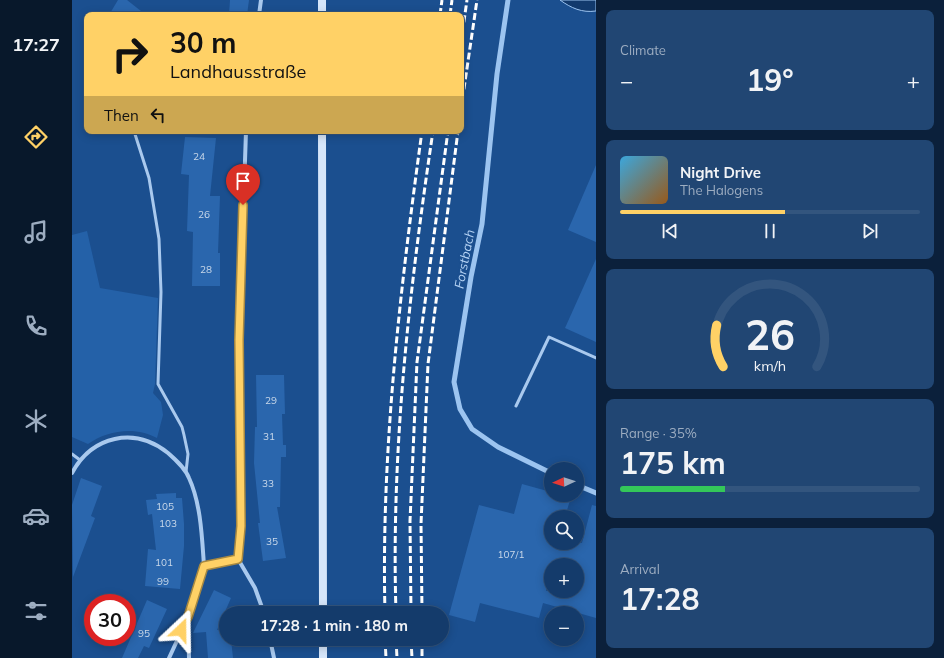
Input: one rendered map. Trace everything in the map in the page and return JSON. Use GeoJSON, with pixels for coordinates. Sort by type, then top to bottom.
{"type":"FeatureCollection","features":[{"type":"Feature","properties":{"kind":"main road"},"geometry":{"type":"LineString","coordinates":[[322,0],[322,12]]}},
{"type":"Feature","properties":{"kind":"main road"},"geometry":{"type":"LineString","coordinates":[[322,134],[323,606]]}},
{"type":"Feature","properties":{"kind":"main road"},"geometry":{"type":"LineString","coordinates":[[323,646],[323,658]]}},
{"type":"Feature","properties":{"kind":"street"},"geometry":{"type":"LineString","coordinates":[[259,12],[261,0]]}},
{"type":"Feature","properties":{"kind":"street"},"geometry":{"type":"LineString","coordinates":[[246,134],[239,340],[241,526],[238,559],[256,588],[262,606]]}},
{"type":"Feature","properties":{"kind":"street"},"geometry":{"type":"LineString","coordinates":[[72,473],[80,460],[91,450],[102,443],[120,438],[136,438],[152,442],[161,447],[178,462],[186,472],[196,502],[204,566],[188,617],[169,658]]}},
{"type":"Feature","properties":{"kind":"street"},"geometry":{"type":"LineString","coordinates":[[204,566],[238,559]]}},
{"type":"Feature","properties":{"kind":"street"},"geometry":{"type":"LineString","coordinates":[[188,617],[189,658]]}},
{"type":"Feature","properties":{"kind":"street"},"geometry":{"type":"LineString","coordinates":[[271,646],[274,658]]}},
{"type":"Feature","properties":{"kind":"lane"},"geometry":{"type":"LineString","coordinates":[[135,134],[149,178],[159,239],[161,292],[158,384],[182,427],[188,454],[186,472]]}},
{"type":"Feature","properties":{"kind":"lane"},"geometry":{"type":"LineString","coordinates":[[516,406],[549,337],[596,358]]}},
{"type":"Feature","properties":{"kind":"lane"},"geometry":{"type":"LineString","coordinates":[[72,454],[80,460]]}},
{"type":"Feature","properties":{"kind":"shaded area"},"geometry":{"type":"Polygon","coordinates":[[[560,0],[596,0],[596,11],[577,9],[560,0]]]}},
{"type":"Feature","properties":{"kind":"shaded area"},"geometry":{"type":"Polygon","coordinates":[[[87,231],[100,288],[158,298],[155,384],[153,393],[161,402],[163,415],[157,438],[140,432],[122,431],[104,435],[88,444],[72,437],[72,235],[87,231]]]}},
{"type":"Feature","properties":{"kind":"building"},"geometry":{"type":"Polygon","coordinates":[[[118,0],[127,0],[142,12],[111,12],[118,0]]]}},
{"type":"Feature","properties":{"kind":"building"},"geometry":{"type":"Polygon","coordinates":[[[230,0],[249,0],[247,12],[229,12],[230,0]]]}},
{"type":"Feature","properties":{"kind":"building"},"geometry":{"type":"Polygon","coordinates":[[[185,137],[216,138],[210,196],[220,196],[218,253],[220,253],[220,286],[192,286],[193,232],[187,231],[189,175],[181,174],[185,137]]]}},
{"type":"Feature","properties":{"kind":"building"},"geometry":{"type":"Polygon","coordinates":[[[596,165],[596,242],[568,230],[596,165]]]}},
{"type":"Feature","properties":{"kind":"building"},"geometry":{"type":"Polygon","coordinates":[[[596,259],[596,342],[565,328],[596,259]]]}},
{"type":"Feature","properties":{"kind":"building"},"geometry":{"type":"Polygon","coordinates":[[[256,375],[284,375],[285,414],[282,414],[283,445],[286,445],[286,457],[281,457],[280,507],[277,507],[286,558],[263,561],[258,523],[260,523],[254,463],[255,427],[257,427],[256,375]]]}},
{"type":"Feature","properties":{"kind":"building"},"geometry":{"type":"Polygon","coordinates":[[[81,478],[102,486],[91,516],[95,518],[73,577],[72,505],[81,478]]]}},
{"type":"Feature","properties":{"kind":"building"},"geometry":{"type":"Polygon","coordinates":[[[522,484],[544,490],[544,502],[570,502],[567,510],[544,510],[544,550],[584,550],[584,535],[592,505],[596,506],[596,618],[584,615],[584,606],[554,606],[543,603],[539,618],[480,603],[475,622],[449,615],[479,505],[514,514],[522,484]]]}},
{"type":"Feature","properties":{"kind":"building"},"geometry":{"type":"Polygon","coordinates":[[[176,493],[176,498],[182,498],[184,524],[184,546],[180,589],[145,586],[148,549],[156,550],[152,514],[148,515],[146,500],[157,499],[156,494],[176,493]]]}},
{"type":"Feature","properties":{"kind":"building"},"geometry":{"type":"Polygon","coordinates":[[[214,590],[231,598],[228,606],[219,606],[219,625],[217,630],[219,630],[219,646],[232,646],[233,658],[208,658],[206,632],[193,633],[214,590]]]}},
{"type":"Feature","properties":{"kind":"building"},"geometry":{"type":"Polygon","coordinates":[[[147,600],[167,609],[149,648],[144,646],[138,658],[122,658],[127,646],[136,646],[136,626],[147,600]]]}},
{"type":"Feature","properties":{"kind":"waterway","name":"Forstbach"},"geometry":{"type":"LineString","coordinates":[[508,0],[497,74],[482,224],[471,277],[454,382],[460,409],[472,429],[498,447],[544,470]]}},
{"type":"Feature","properties":{"kind":"waterway","name":"Forstbach"},"geometry":{"type":"LineString","coordinates":[[584,488],[596,493]]}},
{"type":"Feature","properties":{"kind":"railway"},"geometry":{"type":"LineString","coordinates":[[440,12],[442,0]]}},
{"type":"Feature","properties":{"kind":"railway"},"geometry":{"type":"LineString","coordinates":[[450,12],[452,0]]}},
{"type":"Feature","properties":{"kind":"railway"},"geometry":{"type":"LineString","coordinates":[[464,21],[467,0]]}},
{"type":"Feature","properties":{"kind":"railway"},"geometry":{"type":"LineString","coordinates":[[464,89],[477,0]]}},
{"type":"Feature","properties":{"kind":"railway"},"geometry":{"type":"LineString","coordinates":[[385,606],[386,492],[389,431],[406,251],[422,134]]}},
{"type":"Feature","properties":{"kind":"railway"},"geometry":{"type":"LineString","coordinates":[[396,606],[396,492],[399,431],[409,311],[433,134]]}},
{"type":"Feature","properties":{"kind":"railway"},"geometry":{"type":"LineString","coordinates":[[411,606],[410,521],[417,362],[448,134]]}},
{"type":"Feature","properties":{"kind":"railway"},"geometry":{"type":"LineString","coordinates":[[422,606],[421,524],[428,364],[458,134]]}},
{"type":"Feature","properties":{"kind":"railway"},"geometry":{"type":"LineString","coordinates":[[385,646],[386,658]]}},
{"type":"Feature","properties":{"kind":"railway"},"geometry":{"type":"LineString","coordinates":[[396,646],[397,658]]}},
{"type":"Feature","properties":{"kind":"railway"},"geometry":{"type":"LineString","coordinates":[[411,646],[412,658]]}},
{"type":"Feature","properties":{"kind":"railway"},"geometry":{"type":"LineString","coordinates":[[422,646],[422,658]]}},
{"type":"Feature","properties":{"kind":"route"},"geometry":{"type":"LineString","coordinates":[[181,630],[188,617],[204,566],[238,559],[241,543],[239,340],[243,205]]}}]}
